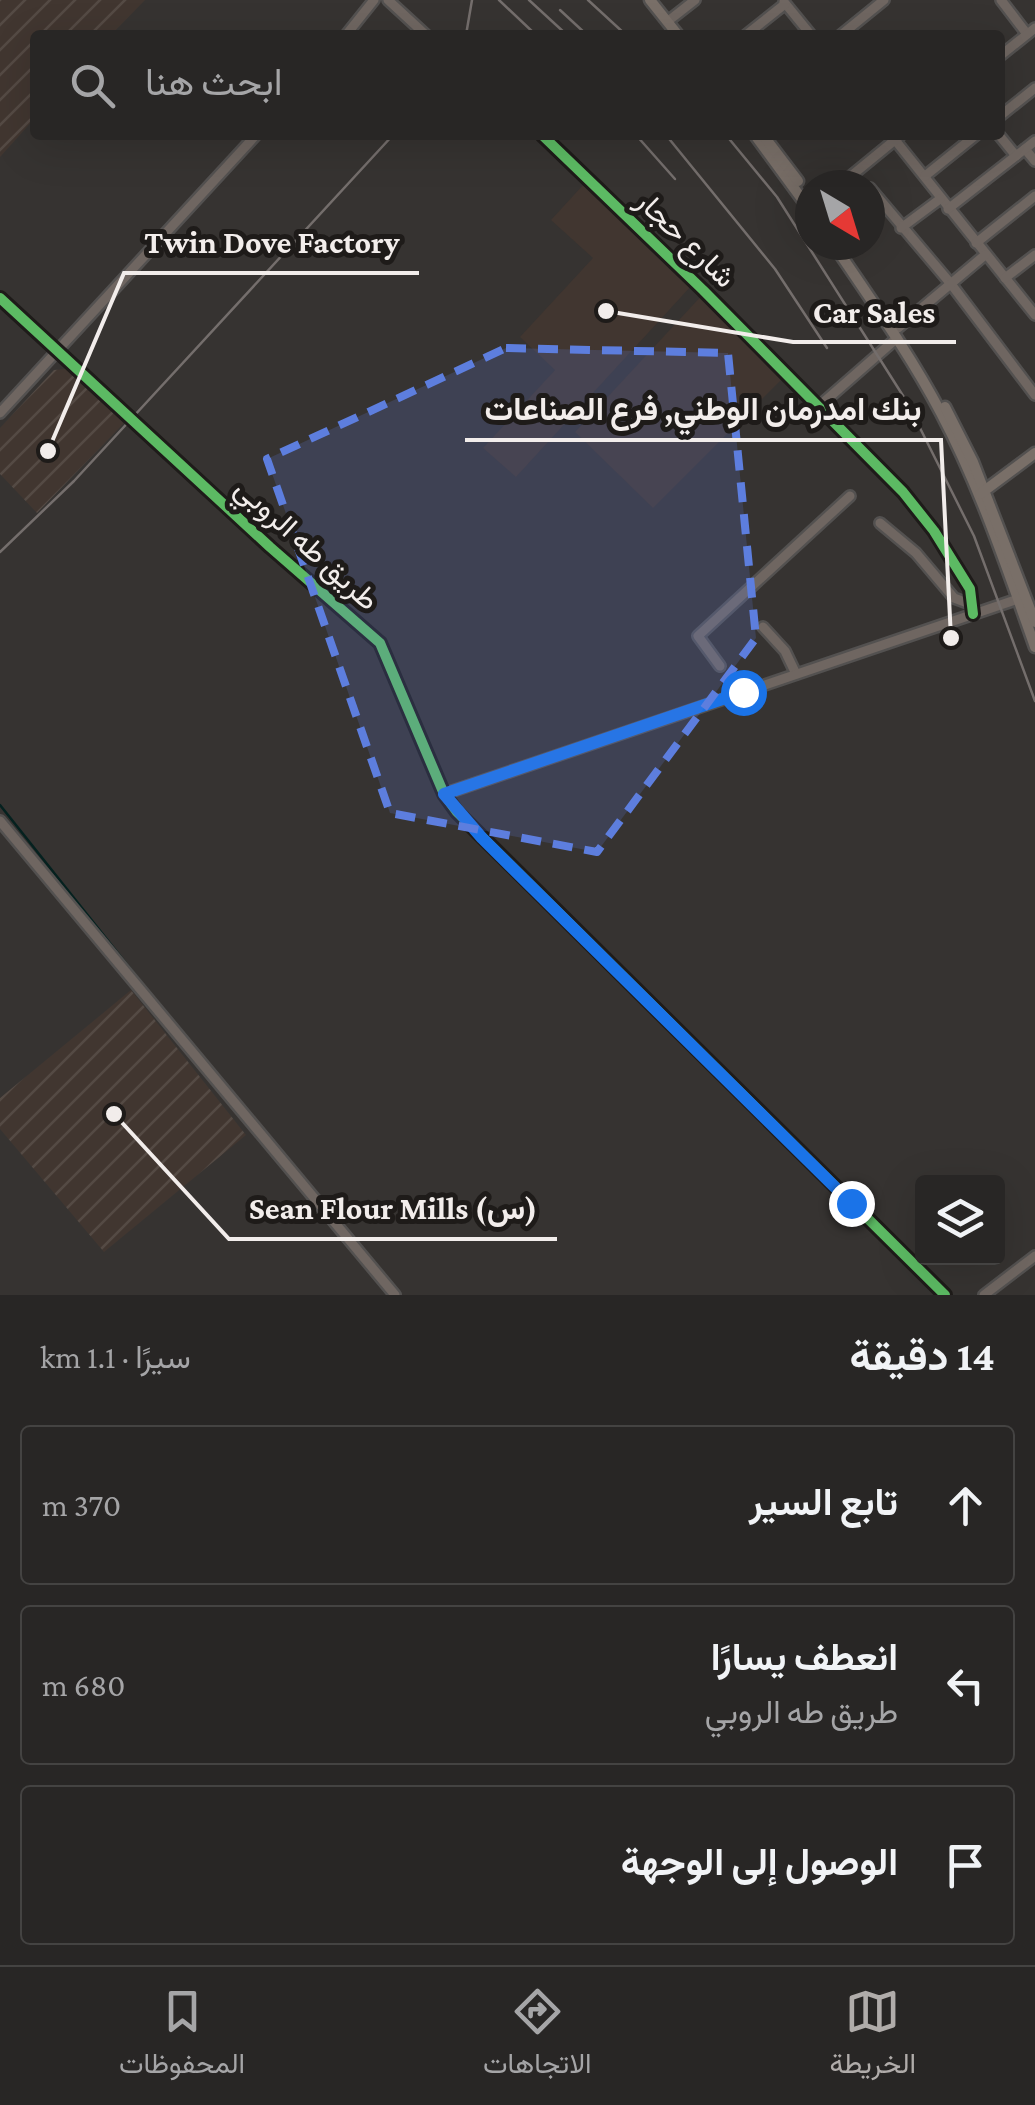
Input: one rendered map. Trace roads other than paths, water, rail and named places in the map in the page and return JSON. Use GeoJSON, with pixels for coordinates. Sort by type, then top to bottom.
{"type":"FeatureCollection","features":[{"type":"Feature","properties":{"kind":"main road"},"geometry":{"type":"LineString","coordinates":[[650,0],[674,30]]}},
{"type":"Feature","properties":{"kind":"main road"},"geometry":{"type":"LineString","coordinates":[[658,0],[682,30]]}},
{"type":"Feature","properties":{"kind":"main road"},"geometry":{"type":"LineString","coordinates":[[758,140],[795,190]]}},
{"type":"Feature","properties":{"kind":"main road"},"geometry":{"type":"LineString","coordinates":[[767,140],[795,178]]}},
{"type":"Feature","properties":{"kind":"main road"},"geometry":{"type":"LineString","coordinates":[[845,260],[898,333]]}},
{"type":"Feature","properties":{"kind":"main road"},"geometry":{"type":"LineString","coordinates":[[852,260],[949,413],[1035,622]]}},
{"type":"Feature","properties":{"kind":"main road"},"geometry":{"type":"LineString","coordinates":[[983,497],[1035,453]]}},
{"type":"Feature","properties":{"kind":"main road"},"geometry":{"type":"LineString","coordinates":[[983,497],[1035,461]]}},
{"type":"Feature","properties":{"kind":"main road"},"geometry":{"type":"LineString","coordinates":[[983,497],[1035,647]]}},
{"type":"Feature","properties":{"kind":"street"},"geometry":{"type":"LineString","coordinates":[[350,30],[374,0]]}},
{"type":"Feature","properties":{"kind":"street"},"geometry":{"type":"LineString","coordinates":[[388,0],[421,30]]}},
{"type":"Feature","properties":{"kind":"street"},"geometry":{"type":"LineString","coordinates":[[672,18],[695,0]]}},
{"type":"Feature","properties":{"kind":"street"},"geometry":{"type":"LineString","coordinates":[[847,30],[884,0]]}},
{"type":"Feature","properties":{"kind":"street"},"geometry":{"type":"LineString","coordinates":[[752,30],[784,2],[807,30]]}},
{"type":"Feature","properties":{"kind":"street"},"geometry":{"type":"LineString","coordinates":[[1005,52],[1031,31],[1007,2]]}},
{"type":"Feature","properties":{"kind":"street"},"geometry":{"type":"LineString","coordinates":[[1005,112],[1035,88]]}},
{"type":"Feature","properties":{"kind":"street"},"geometry":{"type":"LineString","coordinates":[[0,414],[251,140]]}},
{"type":"Feature","properties":{"kind":"street","name":"شارع حجار"},"geometry":{"type":"LineString","coordinates":[[547,140],[903,492],[934,531],[970,589],[971,609]]}},
{"type":"Feature","properties":{"kind":"street"},"geometry":{"type":"LineString","coordinates":[[860,170],[893,140]]}},
{"type":"Feature","properties":{"kind":"street"},"geometry":{"type":"LineString","coordinates":[[898,140],[948,209],[1035,315]]}},
{"type":"Feature","properties":{"kind":"street"},"geometry":{"type":"LineString","coordinates":[[925,176],[970,140]]}},
{"type":"Feature","properties":{"kind":"street"},"geometry":{"type":"LineString","coordinates":[[1003,140],[1016,156]]}},
{"type":"Feature","properties":{"kind":"street"},"geometry":{"type":"LineString","coordinates":[[948,209],[1035,141]]}},
{"type":"Feature","properties":{"kind":"street"},"geometry":{"type":"LineString","coordinates":[[1025,149],[1035,161]]}},
{"type":"Feature","properties":{"kind":"street"},"geometry":{"type":"LineString","coordinates":[[976,243],[1035,196]]}},
{"type":"Feature","properties":{"kind":"street"},"geometry":{"type":"LineString","coordinates":[[901,228],[940,198]]}},
{"type":"Feature","properties":{"kind":"street"},"geometry":{"type":"LineString","coordinates":[[885,207],[951,284],[1035,395]]}},
{"type":"Feature","properties":{"kind":"street"},"geometry":{"type":"LineString","coordinates":[[817,408],[985,255]]}},
{"type":"Feature","properties":{"kind":"street"},"geometry":{"type":"LineString","coordinates":[[1005,278],[1035,255]]}},
{"type":"Feature","properties":{"kind":"street","name":"طريق طه الروبي"},"geometry":{"type":"LineString","coordinates":[[0,298],[270,548],[380,643],[444,794],[482,838],[944,1295]]}},
{"type":"Feature","properties":{"kind":"street"},"geometry":{"type":"LineString","coordinates":[[720,666],[698,636],[850,496]]}},
{"type":"Feature","properties":{"kind":"street"},"geometry":{"type":"LineString","coordinates":[[880,523],[916,553],[954,598],[971,609]]}},
{"type":"Feature","properties":{"kind":"street"},"geometry":{"type":"LineString","coordinates":[[444,794],[796,674],[971,609],[1018,599]]}},
{"type":"Feature","properties":{"kind":"street"},"geometry":{"type":"LineString","coordinates":[[763,626],[786,652],[796,674]]}},
{"type":"Feature","properties":{"kind":"street"},"geometry":{"type":"LineString","coordinates":[[0,821],[395,1295]]}},
{"type":"Feature","properties":{"kind":"street"},"geometry":{"type":"LineString","coordinates":[[984,1295],[1035,1256]]}},
{"type":"Feature","properties":{"kind":"waterway"},"geometry":{"type":"LineString","coordinates":[[0,805],[164,1011]]}},
{"type":"Feature","properties":{"kind":"railway"},"geometry":{"type":"LineString","coordinates":[[467,30],[472,0]]}},
{"type":"Feature","properties":{"kind":"railway"},"geometry":{"type":"LineString","coordinates":[[499,0],[531,30]]}},
{"type":"Feature","properties":{"kind":"railway"},"geometry":{"type":"LineString","coordinates":[[529,0],[562,30]]}},
{"type":"Feature","properties":{"kind":"railway"},"geometry":{"type":"LineString","coordinates":[[588,0],[621,30]]}},
{"type":"Feature","properties":{"kind":"railway"},"geometry":{"type":"LineString","coordinates":[[560,10],[582,30]]}},
{"type":"Feature","properties":{"kind":"railway"},"geometry":{"type":"LineString","coordinates":[[0,552],[74,481],[388,140]]}},
{"type":"Feature","properties":{"kind":"railway"},"geometry":{"type":"LineString","coordinates":[[640,140],[675,179]]}},
{"type":"Feature","properties":{"kind":"railway"},"geometry":{"type":"LineString","coordinates":[[670,140],[775,269],[827,348]]}},
{"type":"Feature","properties":{"kind":"railway"},"geometry":{"type":"LineString","coordinates":[[730,140],[777,197],[907,402],[974,536],[1035,701]]}},
{"type":"Feature","properties":{"kind":"place","name":"Car Sales"},"geometry":{"type":"Point","coordinates":[606,311]}},
{"type":"Feature","properties":{"kind":"place","name":"Twin Dove Factory"},"geometry":{"type":"Point","coordinates":[48,451]}},
{"type":"Feature","properties":{"kind":"place","name":"بنك امدرمان الوطني, فرع الصناعات"},"geometry":{"type":"Point","coordinates":[951,638]}},
{"type":"Feature","properties":{"kind":"place","name":"Sean Flour Mills (س)"},"geometry":{"type":"Point","coordinates":[114,1114]}}]}
